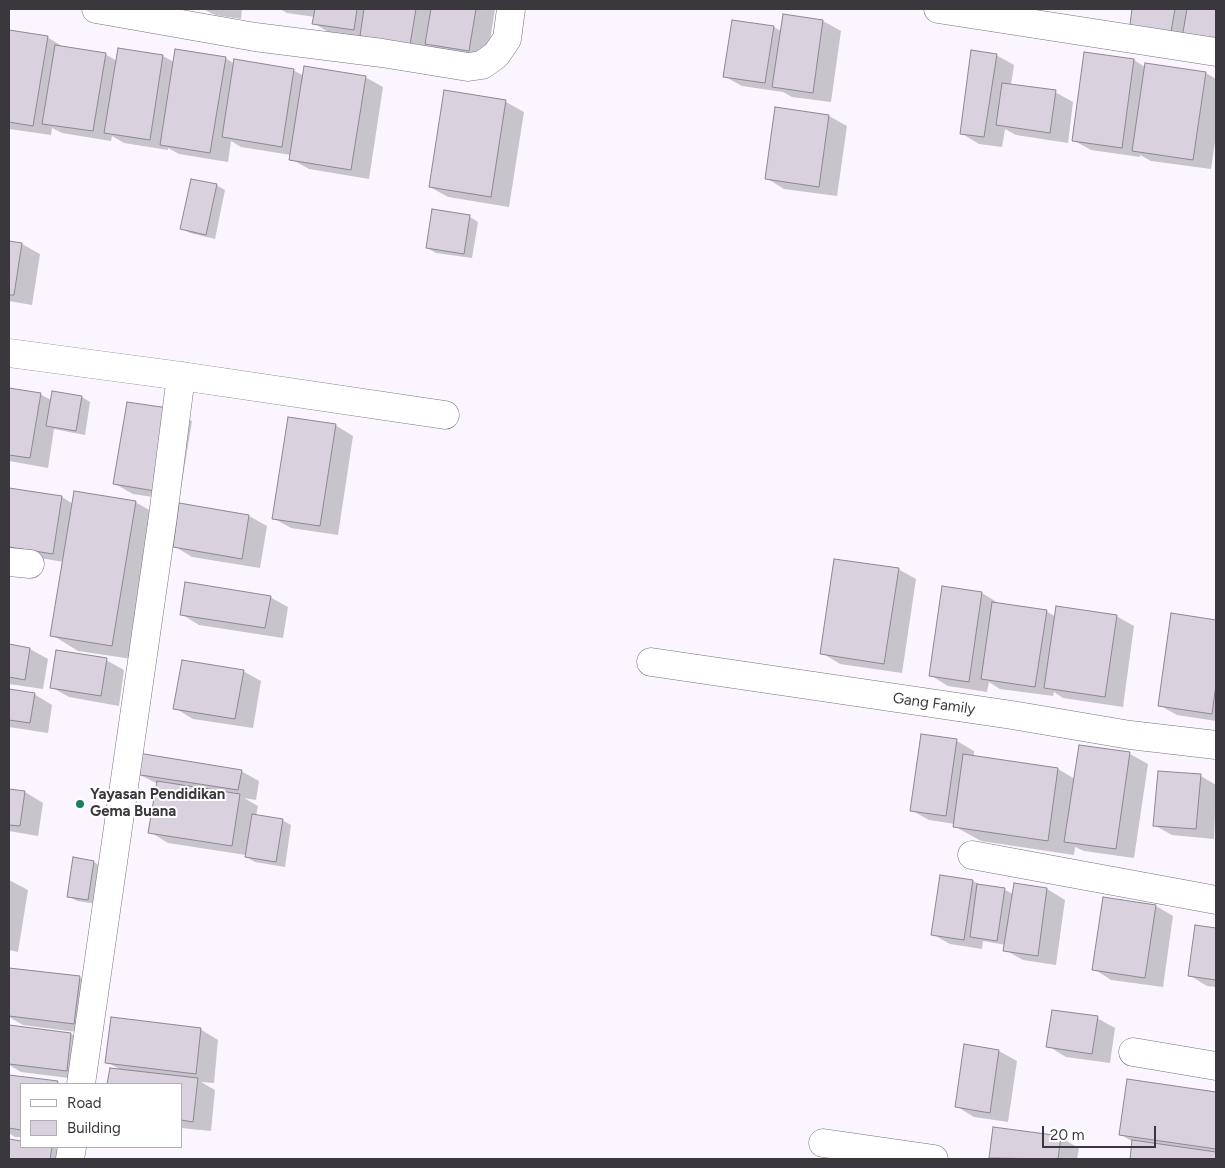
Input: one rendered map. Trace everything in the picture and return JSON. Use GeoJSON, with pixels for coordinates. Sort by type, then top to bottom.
{"type":"FeatureCollection","features":[{"type":"Feature","properties":{"kind":"street"},"geometry":{"type":"LineString","coordinates":[[96,9],[255,37],[382,53],[468,67],[482,66],[496,55],[507,39],[511,9]]}},
{"type":"Feature","properties":{"kind":"street"},"geometry":{"type":"LineString","coordinates":[[938,9],[1216,52]]}},
{"type":"Feature","properties":{"kind":"street"},"geometry":{"type":"LineString","coordinates":[[9,353],[445,415]]}},
{"type":"Feature","properties":{"kind":"street"},"geometry":{"type":"LineString","coordinates":[[81,1083],[163,516],[181,376]]}},
{"type":"Feature","properties":{"kind":"street","name":"Gang Family"},"geometry":{"type":"LineString","coordinates":[[651,662],[1012,715],[1130,735],[1216,745]]}},
{"type":"Feature","properties":{"kind":"street"},"geometry":{"type":"LineString","coordinates":[[972,855],[1216,900]]}},
{"type":"Feature","properties":{"kind":"street"},"geometry":{"type":"LineString","coordinates":[[1133,1052],[1216,1066]]}},
{"type":"Feature","properties":{"kind":"street"},"geometry":{"type":"LineString","coordinates":[[823,1143],[934,1159]]}},
{"type":"Feature","properties":{"kind":"building"},"geometry":{"type":"Polygon","coordinates":[[[315,9],[357,9],[354,30],[312,24],[315,9]]]}},
{"type":"Feature","properties":{"kind":"building"},"geometry":{"type":"Polygon","coordinates":[[[364,9],[416,9],[410,45],[360,36],[364,9]]]}},
{"type":"Feature","properties":{"kind":"building"},"geometry":{"type":"Polygon","coordinates":[[[431,9],[476,9],[469,51],[425,44],[431,9]]]}},
{"type":"Feature","properties":{"kind":"building"},"geometry":{"type":"Polygon","coordinates":[[[1132,9],[1175,9],[1170,38],[1129,32],[1132,9]]]}},
{"type":"Feature","properties":{"kind":"building"},"geometry":{"type":"Polygon","coordinates":[[[1187,9],[1216,9],[1216,43],[1182,38],[1187,9]]]}},
{"type":"Feature","properties":{"kind":"building"},"geometry":{"type":"Polygon","coordinates":[[[783,14],[823,20],[813,93],[772,87],[783,14]]]}},
{"type":"Feature","properties":{"kind":"building"},"geometry":{"type":"Polygon","coordinates":[[[732,20],[774,26],[765,83],[723,77],[732,20]]]}},
{"type":"Feature","properties":{"kind":"building"},"geometry":{"type":"Polygon","coordinates":[[[9,30],[48,36],[33,126],[9,122],[9,30]]]}},
{"type":"Feature","properties":{"kind":"building"},"geometry":{"type":"Polygon","coordinates":[[[55,45],[106,53],[93,131],[42,124],[55,45]]]}},
{"type":"Feature","properties":{"kind":"building"},"geometry":{"type":"Polygon","coordinates":[[[118,48],[163,55],[150,140],[104,133],[118,48]]]}},
{"type":"Feature","properties":{"kind":"building"},"geometry":{"type":"Polygon","coordinates":[[[175,49],[226,57],[210,153],[160,145],[175,49]]]}},
{"type":"Feature","properties":{"kind":"building"},"geometry":{"type":"Polygon","coordinates":[[[971,50],[997,54],[984,137],[960,134],[971,50]]]}},
{"type":"Feature","properties":{"kind":"building"},"geometry":{"type":"Polygon","coordinates":[[[1084,52],[1134,59],[1122,148],[1072,141],[1084,52]]]}},
{"type":"Feature","properties":{"kind":"building"},"geometry":{"type":"Polygon","coordinates":[[[234,59],[294,69],[282,147],[222,137],[234,59]]]}},
{"type":"Feature","properties":{"kind":"building"},"geometry":{"type":"Polygon","coordinates":[[[1145,63],[1206,72],[1193,160],[1132,151],[1145,63]]]}},
{"type":"Feature","properties":{"kind":"building"},"geometry":{"type":"Polygon","coordinates":[[[304,66],[366,76],[351,170],[289,160],[304,66]]]}},
{"type":"Feature","properties":{"kind":"building"},"geometry":{"type":"Polygon","coordinates":[[[1002,83],[1056,90],[1050,133],[996,125],[1002,83]]]}},
{"type":"Feature","properties":{"kind":"building"},"geometry":{"type":"Polygon","coordinates":[[[444,90],[506,100],[491,197],[429,187],[444,90]]]}},
{"type":"Feature","properties":{"kind":"building"},"geometry":{"type":"Polygon","coordinates":[[[775,107],[829,115],[819,187],[765,179],[775,107]]]}},
{"type":"Feature","properties":{"kind":"building"},"geometry":{"type":"Polygon","coordinates":[[[191,179],[217,184],[206,235],[180,229],[191,179]]]}},
{"type":"Feature","properties":{"kind":"building"},"geometry":{"type":"Polygon","coordinates":[[[432,209],[470,215],[464,254],[426,248],[432,209]]]}},
{"type":"Feature","properties":{"kind":"building"},"geometry":{"type":"Polygon","coordinates":[[[9,241],[22,243],[14,295],[9,295],[9,241]]]}},
{"type":"Feature","properties":{"kind":"building"},"geometry":{"type":"Polygon","coordinates":[[[9,388],[41,393],[30,458],[9,455],[9,388]]]}},
{"type":"Feature","properties":{"kind":"building"},"geometry":{"type":"Polygon","coordinates":[[[52,391],[82,396],[76,431],[46,426],[52,391]]]}},
{"type":"Feature","properties":{"kind":"building"},"geometry":{"type":"Polygon","coordinates":[[[127,402],[175,409],[161,492],[113,484],[127,402]]]}},
{"type":"Feature","properties":{"kind":"building"},"geometry":{"type":"Polygon","coordinates":[[[288,417],[336,424],[320,526],[272,519],[288,417]]]}},
{"type":"Feature","properties":{"kind":"building"},"geometry":{"type":"Polygon","coordinates":[[[9,488],[62,496],[53,554],[9,547],[9,488]]]}},
{"type":"Feature","properties":{"kind":"building"},"geometry":{"type":"Polygon","coordinates":[[[74,491],[136,501],[112,646],[50,636],[74,491]]]}},
{"type":"Feature","properties":{"kind":"building"},"geometry":{"type":"Polygon","coordinates":[[[179,503],[249,515],[242,559],[173,547],[179,503]]]}},
{"type":"Feature","properties":{"kind":"building"},"geometry":{"type":"Polygon","coordinates":[[[834,559],[899,568],[884,664],[820,654],[834,559]]]}},
{"type":"Feature","properties":{"kind":"building"},"geometry":{"type":"Polygon","coordinates":[[[185,582],[271,596],[265,628],[180,615],[185,582]]]}},
{"type":"Feature","properties":{"kind":"building"},"geometry":{"type":"Polygon","coordinates":[[[942,586],[982,592],[969,682],[929,676],[942,586]]]}},
{"type":"Feature","properties":{"kind":"building"},"geometry":{"type":"Polygon","coordinates":[[[992,602],[1047,610],[1035,687],[981,679],[992,602]]]}},
{"type":"Feature","properties":{"kind":"building"},"geometry":{"type":"Polygon","coordinates":[[[1056,606],[1117,615],[1105,697],[1044,688],[1056,606]]]}},
{"type":"Feature","properties":{"kind":"building"},"geometry":{"type":"Polygon","coordinates":[[[1171,613],[1216,620],[1216,685],[1212,714],[1158,706],[1171,613]]]}},
{"type":"Feature","properties":{"kind":"building"},"geometry":{"type":"Polygon","coordinates":[[[9,644],[30,648],[25,680],[9,677],[9,644]]]}},
{"type":"Feature","properties":{"kind":"building"},"geometry":{"type":"Polygon","coordinates":[[[56,650],[107,658],[101,696],[50,688],[56,650]]]}},
{"type":"Feature","properties":{"kind":"building"},"geometry":{"type":"Polygon","coordinates":[[[182,660],[244,670],[235,719],[173,709],[182,660]]]}},
{"type":"Feature","properties":{"kind":"building"},"geometry":{"type":"Polygon","coordinates":[[[9,689],[35,693],[30,723],[9,720],[9,689]]]}},
{"type":"Feature","properties":{"kind":"building"},"geometry":{"type":"Polygon","coordinates":[[[921,734],[957,739],[946,816],[910,811],[921,734]]]}},
{"type":"Feature","properties":{"kind":"building"},"geometry":{"type":"Polygon","coordinates":[[[1079,745],[1130,752],[1116,849],[1064,842],[1079,745]]]}},
{"type":"Feature","properties":{"kind":"building"},"geometry":{"type":"Polygon","coordinates":[[[138,753],[242,770],[238,790],[134,774],[138,753]]]}},
{"type":"Feature","properties":{"kind":"building"},"geometry":{"type":"Polygon","coordinates":[[[963,754],[1058,768],[1048,841],[953,827],[963,754]]]}},
{"type":"Feature","properties":{"kind":"building"},"geometry":{"type":"Polygon","coordinates":[[[1158,771],[1201,774],[1196,829],[1153,826],[1158,771]]]}},
{"type":"Feature","properties":{"kind":"building"},"geometry":{"type":"Polygon","coordinates":[[[157,781],[240,794],[232,846],[148,833],[157,781]]]}},
{"type":"Feature","properties":{"kind":"building"},"geometry":{"type":"Polygon","coordinates":[[[9,789],[25,791],[20,826],[9,825],[9,789]]]}},
{"type":"Feature","properties":{"kind":"building"},"geometry":{"type":"Polygon","coordinates":[[[252,814],[283,819],[276,862],[245,857],[252,814]]]}},
{"type":"Feature","properties":{"kind":"building"},"geometry":{"type":"Polygon","coordinates":[[[73,857],[94,861],[88,900],[67,897],[73,857]]]}},
{"type":"Feature","properties":{"kind":"building"},"geometry":{"type":"Polygon","coordinates":[[[940,875],[973,880],[964,940],[931,935],[940,875]]]}},
{"type":"Feature","properties":{"kind":"building"},"geometry":{"type":"Polygon","coordinates":[[[1014,883],[1047,888],[1038,956],[1003,951],[1014,883]]]}},
{"type":"Feature","properties":{"kind":"building"},"geometry":{"type":"Polygon","coordinates":[[[977,884],[1005,888],[997,941],[970,937],[977,884]]]}},
{"type":"Feature","properties":{"kind":"building"},"geometry":{"type":"Polygon","coordinates":[[[1103,897],[1156,905],[1145,978],[1092,970],[1103,897]]]}},
{"type":"Feature","properties":{"kind":"building"},"geometry":{"type":"Polygon","coordinates":[[[1195,925],[1216,928],[1216,980],[1188,976],[1195,925]]]}},
{"type":"Feature","properties":{"kind":"building"},"geometry":{"type":"Polygon","coordinates":[[[9,968],[80,976],[74,1024],[9,1016],[9,968]]]}},
{"type":"Feature","properties":{"kind":"building"},"geometry":{"type":"Polygon","coordinates":[[[1052,1010],[1098,1016],[1092,1054],[1046,1047],[1052,1010]]]}},
{"type":"Feature","properties":{"kind":"building"},"geometry":{"type":"Polygon","coordinates":[[[111,1017],[201,1028],[196,1074],[105,1063],[111,1017]]]}},
{"type":"Feature","properties":{"kind":"building"},"geometry":{"type":"Polygon","coordinates":[[[9,1025],[71,1033],[67,1071],[9,1064],[9,1025]]]}},
{"type":"Feature","properties":{"kind":"building"},"geometry":{"type":"Polygon","coordinates":[[[964,1044],[999,1050],[990,1113],[955,1107],[964,1044]]]}},
{"type":"Feature","properties":{"kind":"building"},"geometry":{"type":"Polygon","coordinates":[[[110,1068],[198,1078],[193,1122],[182,1120],[182,1083],[107,1083],[110,1068]]]}},
{"type":"Feature","properties":{"kind":"building"},"geometry":{"type":"Polygon","coordinates":[[[9,1075],[58,1081],[57,1083],[20,1083],[20,1130],[9,1128],[9,1075]]]}},
{"type":"Feature","properties":{"kind":"building"},"geometry":{"type":"Polygon","coordinates":[[[1127,1079],[1216,1092],[1216,1149],[1119,1135],[1127,1079]]]}},
{"type":"Feature","properties":{"kind":"building"},"geometry":{"type":"Polygon","coordinates":[[[993,1127],[1061,1136],[1058,1159],[989,1158],[993,1127]]]}},
{"type":"Feature","properties":{"kind":"building"},"geometry":{"type":"Polygon","coordinates":[[[9,1139],[20,1141],[20,1148],[52,1148],[50,1159],[9,1159],[9,1139]]]}},
{"type":"Feature","properties":{"kind":"building"},"geometry":{"type":"Polygon","coordinates":[[[1132,1140],[1216,1152],[1216,1159],[1130,1159],[1132,1140]]]}},
{"type":"Feature","properties":{"kind":"place","name":"Yayasan Pendidikan Gema Buana"},"geometry":{"type":"Point","coordinates":[80,804]}}]}
